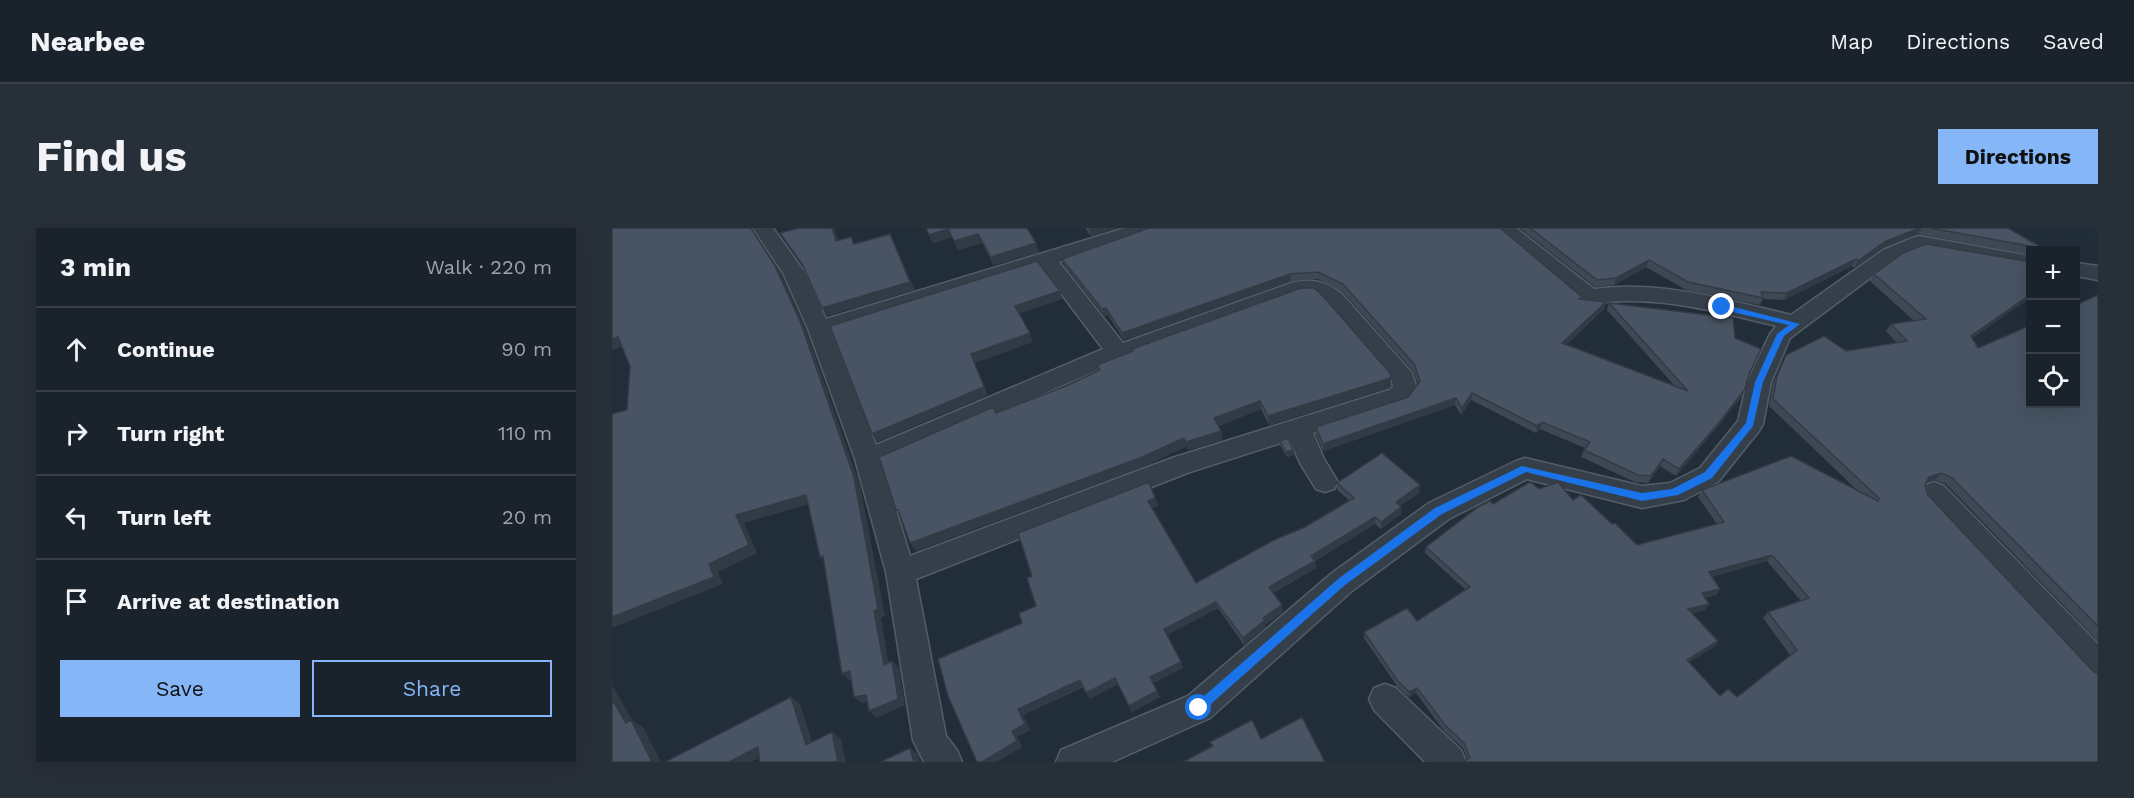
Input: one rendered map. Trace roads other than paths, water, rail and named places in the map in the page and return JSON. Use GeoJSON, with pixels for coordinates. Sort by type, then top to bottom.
{"type":"FeatureCollection","features":[{"type":"Feature","properties":{"kind":"street"},"geometry":{"type":"LineString","coordinates":[[763,228],[794,273],[819,329],[868,459],[900,572],[930,740],[938,755],[945,762]]}},
{"type":"Feature","properties":{"kind":"street"},"geometry":{"type":"LineString","coordinates":[[819,329],[1146,228]]}},
{"type":"Feature","properties":{"kind":"street"},"geometry":{"type":"LineString","coordinates":[[1504,228],[1590,297],[1621,294],[1666,297],[1796,324]]}},
{"type":"Feature","properties":{"kind":"street"},"geometry":{"type":"LineString","coordinates":[[1073,762],[1199,708],[1350,576],[1439,511],[1525,468],[1642,497],[1674,493],[1708,475],[1750,424],[1759,382],[1781,334],[1890,254],[1919,242],[2026,261]]}},
{"type":"Feature","properties":{"kind":"street"},"geometry":{"type":"LineString","coordinates":[[1046,259],[1118,352]]}},
{"type":"Feature","properties":{"kind":"street"},"geometry":{"type":"LineString","coordinates":[[2080,271],[2098,273]]}},
{"type":"Feature","properties":{"kind":"street"},"geometry":{"type":"LineString","coordinates":[[868,459],[1118,352],[1139,347],[1299,288],[1320,288],[1333,298],[1404,379],[1405,389],[1398,396],[1181,465],[900,572]]}},
{"type":"Feature","properties":{"kind":"street"},"geometry":{"type":"LineString","coordinates":[[1299,428],[1313,463],[1325,482]]}},
{"type":"Feature","properties":{"kind":"street"},"geometry":{"type":"LineString","coordinates":[[1934,493],[2098,666]]}},
{"type":"Feature","properties":{"kind":"street"},"geometry":{"type":"LineString","coordinates":[[1385,699],[1449,762]]}}]}
